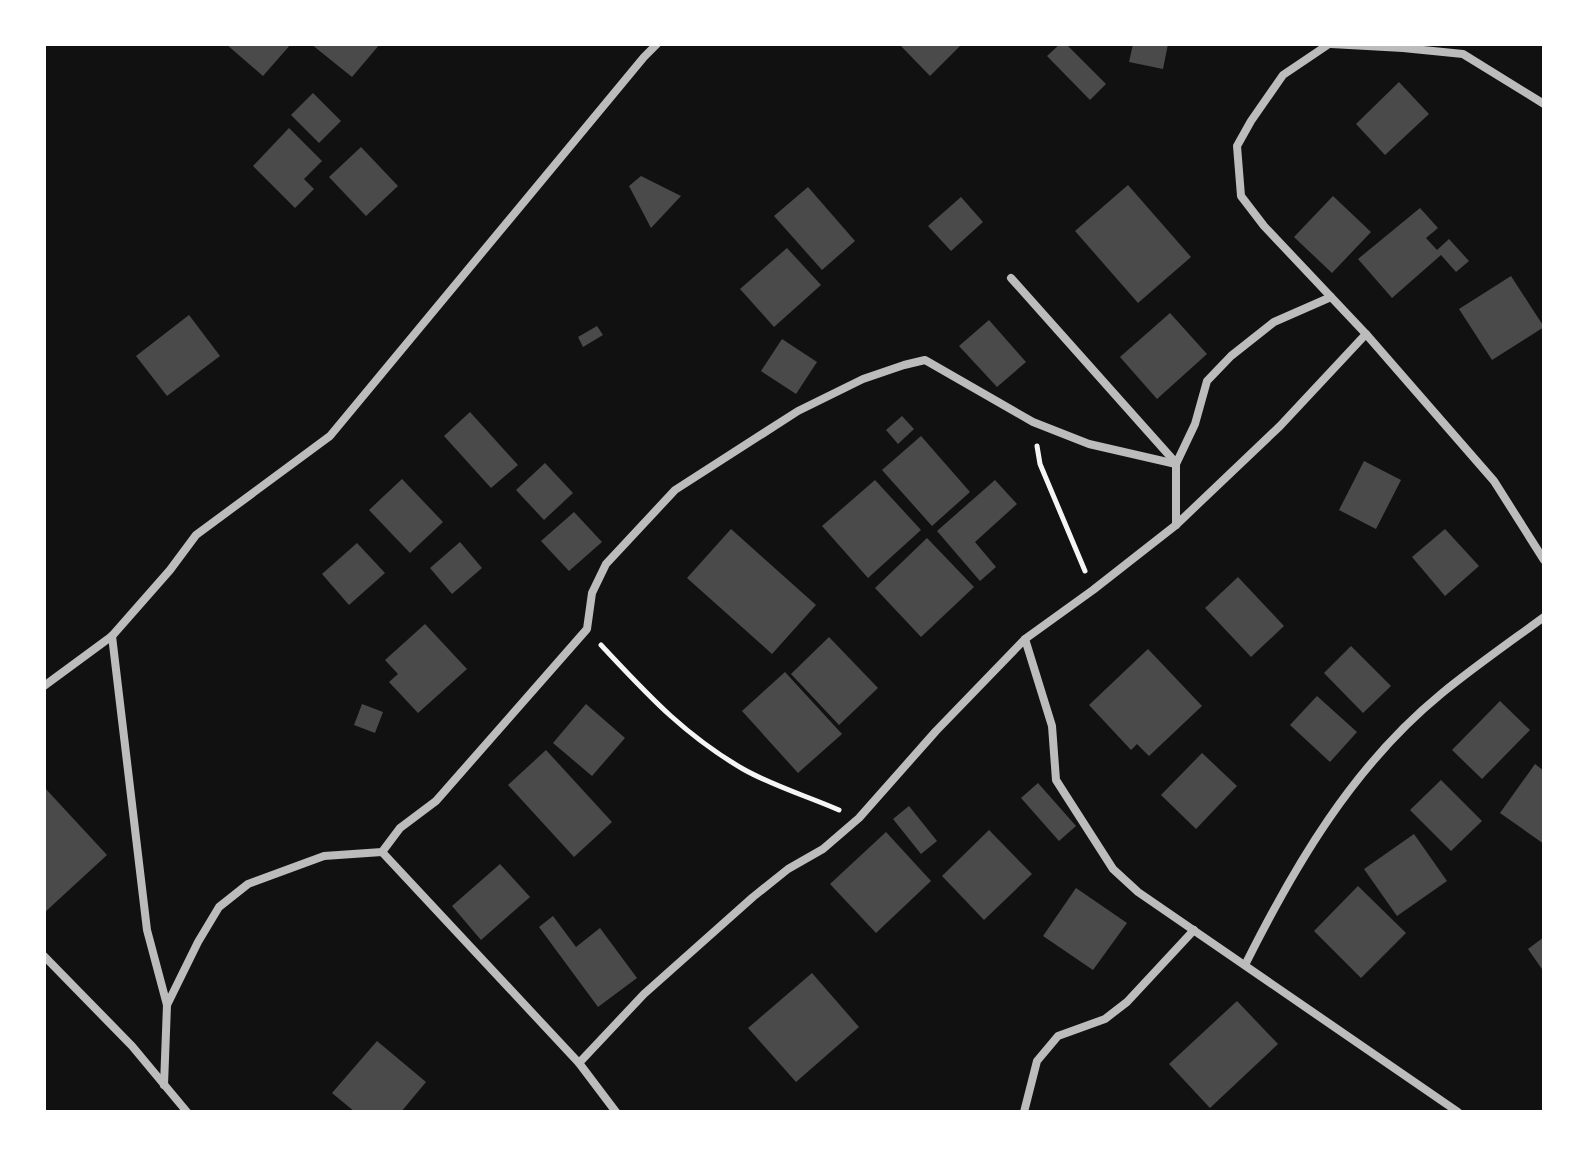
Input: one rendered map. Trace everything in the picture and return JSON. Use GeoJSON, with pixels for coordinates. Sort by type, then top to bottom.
{"type":"FeatureCollection","features":[{"type":"Feature","properties":{"kind":"street"},"geometry":{"type":"LineString","coordinates":[[44,686],[112,636],[196,535],[330,436],[657,44]]}},
{"type":"Feature","properties":{"kind":"street"},"geometry":{"type":"LineString","coordinates":[[1544,104],[1463,54],[1330,44],[1283,75],[1237,146],[1241,196],[1264,226],[1366,334],[1494,481],[1544,560]]}},
{"type":"Feature","properties":{"kind":"street"},"geometry":{"type":"LineString","coordinates":[[1011,278],[1176,464]]}},
{"type":"Feature","properties":{"kind":"street"},"geometry":{"type":"LineString","coordinates":[[1176,525],[1176,464],[1195,424],[1207,381],[1231,356],[1274,322],[1331,297]]}},
{"type":"Feature","properties":{"kind":"street"},"geometry":{"type":"LineString","coordinates":[[579,1063],[644,994],[753,897],[788,869],[823,849],[859,818],[936,731],[1025,639],[1176,525],[1280,426],[1366,334]]}},
{"type":"Feature","properties":{"kind":"street"},"geometry":{"type":"LineString","coordinates":[[167,1005],[219,907],[248,884],[324,856],[382,852],[400,828],[436,801],[587,629],[592,593],[606,564],[675,490],[798,411],[863,379],[925,360],[1033,422],[1089,444],[1176,464]]}},
{"type":"Feature","properties":{"kind":"street"},"geometry":{"type":"LineString","coordinates":[[1245,965],[1286,885],[1325,821],[1377,756],[1439,695],[1544,617]]}},
{"type":"Feature","properties":{"kind":"street"},"geometry":{"type":"LineString","coordinates":[[112,636],[147,930],[167,1005],[164,1085]]}},
{"type":"Feature","properties":{"kind":"street"},"geometry":{"type":"LineString","coordinates":[[1025,639],[1052,726],[1056,780],[1113,869],[1138,892],[1458,1112]]}},
{"type":"Feature","properties":{"kind":"street"},"geometry":{"type":"LineString","coordinates":[[382,852],[579,1063],[616,1112]]}},
{"type":"Feature","properties":{"kind":"street"},"geometry":{"type":"LineString","coordinates":[[1024,1112],[1037,1061],[1058,1036],[1105,1019],[1127,1002],[1194,930]]}},
{"type":"Feature","properties":{"kind":"street"},"geometry":{"type":"LineString","coordinates":[[44,956],[132,1046],[187,1112]]}},
{"type":"Feature","properties":{"kind":"path"},"geometry":{"type":"LineString","coordinates":[[1033,422],[1040,464],[1093,590]]}},
{"type":"Feature","properties":{"kind":"path"},"geometry":{"type":"LineString","coordinates":[[587,629],[664,712],[703,743],[746,770],[859,818]]}},
{"type":"Feature","properties":{"kind":"building"},"geometry":{"type":"Polygon","coordinates":[[[226,44],[291,44],[263,76],[226,44]]]}},
{"type":"Feature","properties":{"kind":"building"},"geometry":{"type":"Polygon","coordinates":[[[311,44],[380,44],[352,77],[311,44]]]}},
{"type":"Feature","properties":{"kind":"building"},"geometry":{"type":"Polygon","coordinates":[[[899,44],[962,44],[930,76],[899,44]]]}},
{"type":"Feature","properties":{"kind":"building"},"geometry":{"type":"Polygon","coordinates":[[[1060,44],[1066,44],[1106,84],[1090,100],[1047,56],[1060,44]]]}},
{"type":"Feature","properties":{"kind":"building"},"geometry":{"type":"Polygon","coordinates":[[[1133,44],[1168,44],[1163,69],[1129,62],[1133,44]]]}},
{"type":"Feature","properties":{"kind":"building"},"geometry":{"type":"Polygon","coordinates":[[[1399,82],[1429,114],[1385,155],[1356,124],[1399,82]]]}},
{"type":"Feature","properties":{"kind":"building"},"geometry":{"type":"Polygon","coordinates":[[[313,93],[341,121],[319,143],[291,115],[313,93]]]}},
{"type":"Feature","properties":{"kind":"building"},"geometry":{"type":"Polygon","coordinates":[[[289,128],[322,161],[304,179],[314,189],[295,208],[253,166],[289,128]]]}},
{"type":"Feature","properties":{"kind":"building"},"geometry":{"type":"Polygon","coordinates":[[[361,147],[398,186],[366,216],[329,177],[361,147]]]}},
{"type":"Feature","properties":{"kind":"building"},"geometry":{"type":"Polygon","coordinates":[[[641,176],[681,196],[651,228],[629,186],[641,176]]]}},
{"type":"Feature","properties":{"kind":"building"},"geometry":{"type":"Polygon","coordinates":[[[1128,185],[1191,257],[1138,303],[1075,231],[1128,185]]]}},
{"type":"Feature","properties":{"kind":"building"},"geometry":{"type":"Polygon","coordinates":[[[808,187],[855,241],[822,270],[774,216],[808,187]]]}},
{"type":"Feature","properties":{"kind":"building"},"geometry":{"type":"Polygon","coordinates":[[[1333,196],[1371,232],[1332,273],[1294,237],[1333,196]]]}},
{"type":"Feature","properties":{"kind":"building"},"geometry":{"type":"Polygon","coordinates":[[[961,197],[983,222],[951,251],[928,226],[961,197]]]}},
{"type":"Feature","properties":{"kind":"building"},"geometry":{"type":"Polygon","coordinates":[[[1420,208],[1438,228],[1426,238],[1437,250],[1449,239],[1469,261],[1456,272],[1441,255],[1392,298],[1358,259],[1420,208]]]}},
{"type":"Feature","properties":{"kind":"building"},"geometry":{"type":"Polygon","coordinates":[[[787,248],[821,285],[774,327],[740,289],[787,248]]]}},
{"type":"Feature","properties":{"kind":"building"},"geometry":{"type":"Polygon","coordinates":[[[1511,276],[1544,327],[1492,360],[1459,309],[1511,276]]]}},
{"type":"Feature","properties":{"kind":"building"},"geometry":{"type":"Polygon","coordinates":[[[1170,313],[1207,354],[1157,399],[1120,357],[1170,313]]]}},
{"type":"Feature","properties":{"kind":"building"},"geometry":{"type":"Polygon","coordinates":[[[189,315],[220,356],[167,396],[136,356],[189,315]]]}},
{"type":"Feature","properties":{"kind":"building"},"geometry":{"type":"Polygon","coordinates":[[[989,320],[1026,362],[997,387],[959,346],[989,320]]]}},
{"type":"Feature","properties":{"kind":"building"},"geometry":{"type":"Polygon","coordinates":[[[597,326],[603,335],[583,347],[578,337],[597,326]]]}},
{"type":"Feature","properties":{"kind":"building"},"geometry":{"type":"Polygon","coordinates":[[[782,339],[817,362],[796,394],[761,371],[782,339]]]}},
{"type":"Feature","properties":{"kind":"building"},"geometry":{"type":"Polygon","coordinates":[[[470,412],[518,465],[491,488],[444,436],[470,412]]]}},
{"type":"Feature","properties":{"kind":"building"},"geometry":{"type":"Polygon","coordinates":[[[902,416],[914,429],[898,444],[886,430],[902,416]]]}},
{"type":"Feature","properties":{"kind":"building"},"geometry":{"type":"Polygon","coordinates":[[[921,436],[970,492],[932,526],[882,470],[921,436]]]}},
{"type":"Feature","properties":{"kind":"building"},"geometry":{"type":"Polygon","coordinates":[[[1364,461],[1401,480],[1376,529],[1339,510],[1364,461]]]}},
{"type":"Feature","properties":{"kind":"building"},"geometry":{"type":"Polygon","coordinates":[[[545,463],[573,493],[544,520],[516,490],[545,463]]]}},
{"type":"Feature","properties":{"kind":"building"},"geometry":{"type":"Polygon","coordinates":[[[402,479],[443,522],[410,553],[369,510],[402,479]]]}},
{"type":"Feature","properties":{"kind":"building"},"geometry":{"type":"Polygon","coordinates":[[[875,480],[921,530],[868,578],[822,526],[875,480]]]}},
{"type":"Feature","properties":{"kind":"building"},"geometry":{"type":"Polygon","coordinates":[[[995,480],[1017,504],[975,542],[996,567],[980,581],[937,531],[995,480]]]}},
{"type":"Feature","properties":{"kind":"building"},"geometry":{"type":"Polygon","coordinates":[[[574,512],[602,542],[569,571],[541,541],[574,512]]]}},
{"type":"Feature","properties":{"kind":"building"},"geometry":{"type":"Polygon","coordinates":[[[731,529],[816,605],[772,654],[687,578],[731,529]]]}},
{"type":"Feature","properties":{"kind":"building"},"geometry":{"type":"Polygon","coordinates":[[[1445,529],[1479,566],[1445,596],[1412,557],[1445,529]]]}},
{"type":"Feature","properties":{"kind":"building"},"geometry":{"type":"Polygon","coordinates":[[[927,538],[974,587],[921,637],[875,588],[927,538]]]}},
{"type":"Feature","properties":{"kind":"building"},"geometry":{"type":"Polygon","coordinates":[[[460,542],[482,568],[452,594],[430,568],[460,542]]]}},
{"type":"Feature","properties":{"kind":"building"},"geometry":{"type":"Polygon","coordinates":[[[357,543],[385,573],[349,605],[322,574],[357,543]]]}},
{"type":"Feature","properties":{"kind":"building"},"geometry":{"type":"Polygon","coordinates":[[[1238,577],[1284,626],[1251,657],[1205,608],[1238,577]]]}},
{"type":"Feature","properties":{"kind":"building"},"geometry":{"type":"Polygon","coordinates":[[[425,624],[467,669],[418,713],[389,682],[398,674],[385,660],[425,624]]]}},
{"type":"Feature","properties":{"kind":"building"},"geometry":{"type":"Polygon","coordinates":[[[829,637],[878,688],[839,725],[791,674],[829,637]]]}},
{"type":"Feature","properties":{"kind":"building"},"geometry":{"type":"Polygon","coordinates":[[[1351,646],[1391,686],[1363,713],[1324,673],[1351,646]]]}},
{"type":"Feature","properties":{"kind":"building"},"geometry":{"type":"Polygon","coordinates":[[[1148,649],[1202,706],[1149,756],[1137,744],[1131,750],[1089,705],[1148,649]]]}},
{"type":"Feature","properties":{"kind":"building"},"geometry":{"type":"Polygon","coordinates":[[[785,672],[842,734],[798,773],[742,711],[785,672]]]}},
{"type":"Feature","properties":{"kind":"building"},"geometry":{"type":"Polygon","coordinates":[[[1317,696],[1357,732],[1330,762],[1290,725],[1317,696]]]}},
{"type":"Feature","properties":{"kind":"building"},"geometry":{"type":"Polygon","coordinates":[[[1500,701],[1530,730],[1482,779],[1452,750],[1500,701]]]}},
{"type":"Feature","properties":{"kind":"building"},"geometry":{"type":"Polygon","coordinates":[[[362,704],[383,712],[375,733],[354,725],[362,704]]]}},
{"type":"Feature","properties":{"kind":"building"},"geometry":{"type":"Polygon","coordinates":[[[586,704],[625,738],[592,776],[553,743],[586,704]]]}},
{"type":"Feature","properties":{"kind":"building"},"geometry":{"type":"Polygon","coordinates":[[[546,750],[612,822],[574,857],[508,785],[546,750]]]}},
{"type":"Feature","properties":{"kind":"building"},"geometry":{"type":"Polygon","coordinates":[[[1202,753],[1237,786],[1196,829],[1161,795],[1202,753]]]}},
{"type":"Feature","properties":{"kind":"building"},"geometry":{"type":"Polygon","coordinates":[[[1535,764],[1544,771],[1544,844],[1500,813],[1535,764]]]}},
{"type":"Feature","properties":{"kind":"building"},"geometry":{"type":"Polygon","coordinates":[[[1441,780],[1482,821],[1451,851],[1410,810],[1441,780]]]}},
{"type":"Feature","properties":{"kind":"building"},"geometry":{"type":"Polygon","coordinates":[[[1038,783],[1076,826],[1059,841],[1021,798],[1038,783]]]}},
{"type":"Feature","properties":{"kind":"building"},"geometry":{"type":"Polygon","coordinates":[[[44,787],[107,855],[44,913],[44,787]]]}},
{"type":"Feature","properties":{"kind":"building"},"geometry":{"type":"Polygon","coordinates":[[[909,806],[937,841],[921,854],[893,819],[909,806]]]}},
{"type":"Feature","properties":{"kind":"building"},"geometry":{"type":"Polygon","coordinates":[[[989,830],[1032,874],[984,920],[942,876],[989,830]]]}},
{"type":"Feature","properties":{"kind":"building"},"geometry":{"type":"Polygon","coordinates":[[[886,832],[931,881],[876,933],[830,884],[886,832]]]}},
{"type":"Feature","properties":{"kind":"building"},"geometry":{"type":"Polygon","coordinates":[[[1414,834],[1447,881],[1397,916],[1364,869],[1414,834]]]}},
{"type":"Feature","properties":{"kind":"building"},"geometry":{"type":"Polygon","coordinates":[[[500,864],[530,897],[481,940],[452,906],[500,864]]]}},
{"type":"Feature","properties":{"kind":"building"},"geometry":{"type":"Polygon","coordinates":[[[1358,886],[1406,933],[1361,978],[1314,931],[1358,886]]]}},
{"type":"Feature","properties":{"kind":"building"},"geometry":{"type":"Polygon","coordinates":[[[1076,888],[1127,923],[1093,970],[1043,936],[1076,888]]]}},
{"type":"Feature","properties":{"kind":"building"},"geometry":{"type":"Polygon","coordinates":[[[553,916],[576,947],[600,928],[637,978],[598,1007],[539,927],[553,916]]]}},
{"type":"Feature","properties":{"kind":"building"},"geometry":{"type":"Polygon","coordinates":[[[1544,937],[1544,972],[1528,949],[1544,937]]]}},
{"type":"Feature","properties":{"kind":"building"},"geometry":{"type":"Polygon","coordinates":[[[812,973],[859,1027],[796,1082],[748,1028],[812,973]]]}},
{"type":"Feature","properties":{"kind":"building"},"geometry":{"type":"Polygon","coordinates":[[[1237,1001],[1278,1044],[1210,1108],[1169,1064],[1237,1001]]]}},
{"type":"Feature","properties":{"kind":"building"},"geometry":{"type":"Polygon","coordinates":[[[377,1041],[426,1082],[401,1112],[355,1112],[332,1093],[377,1041]]]}}]}
